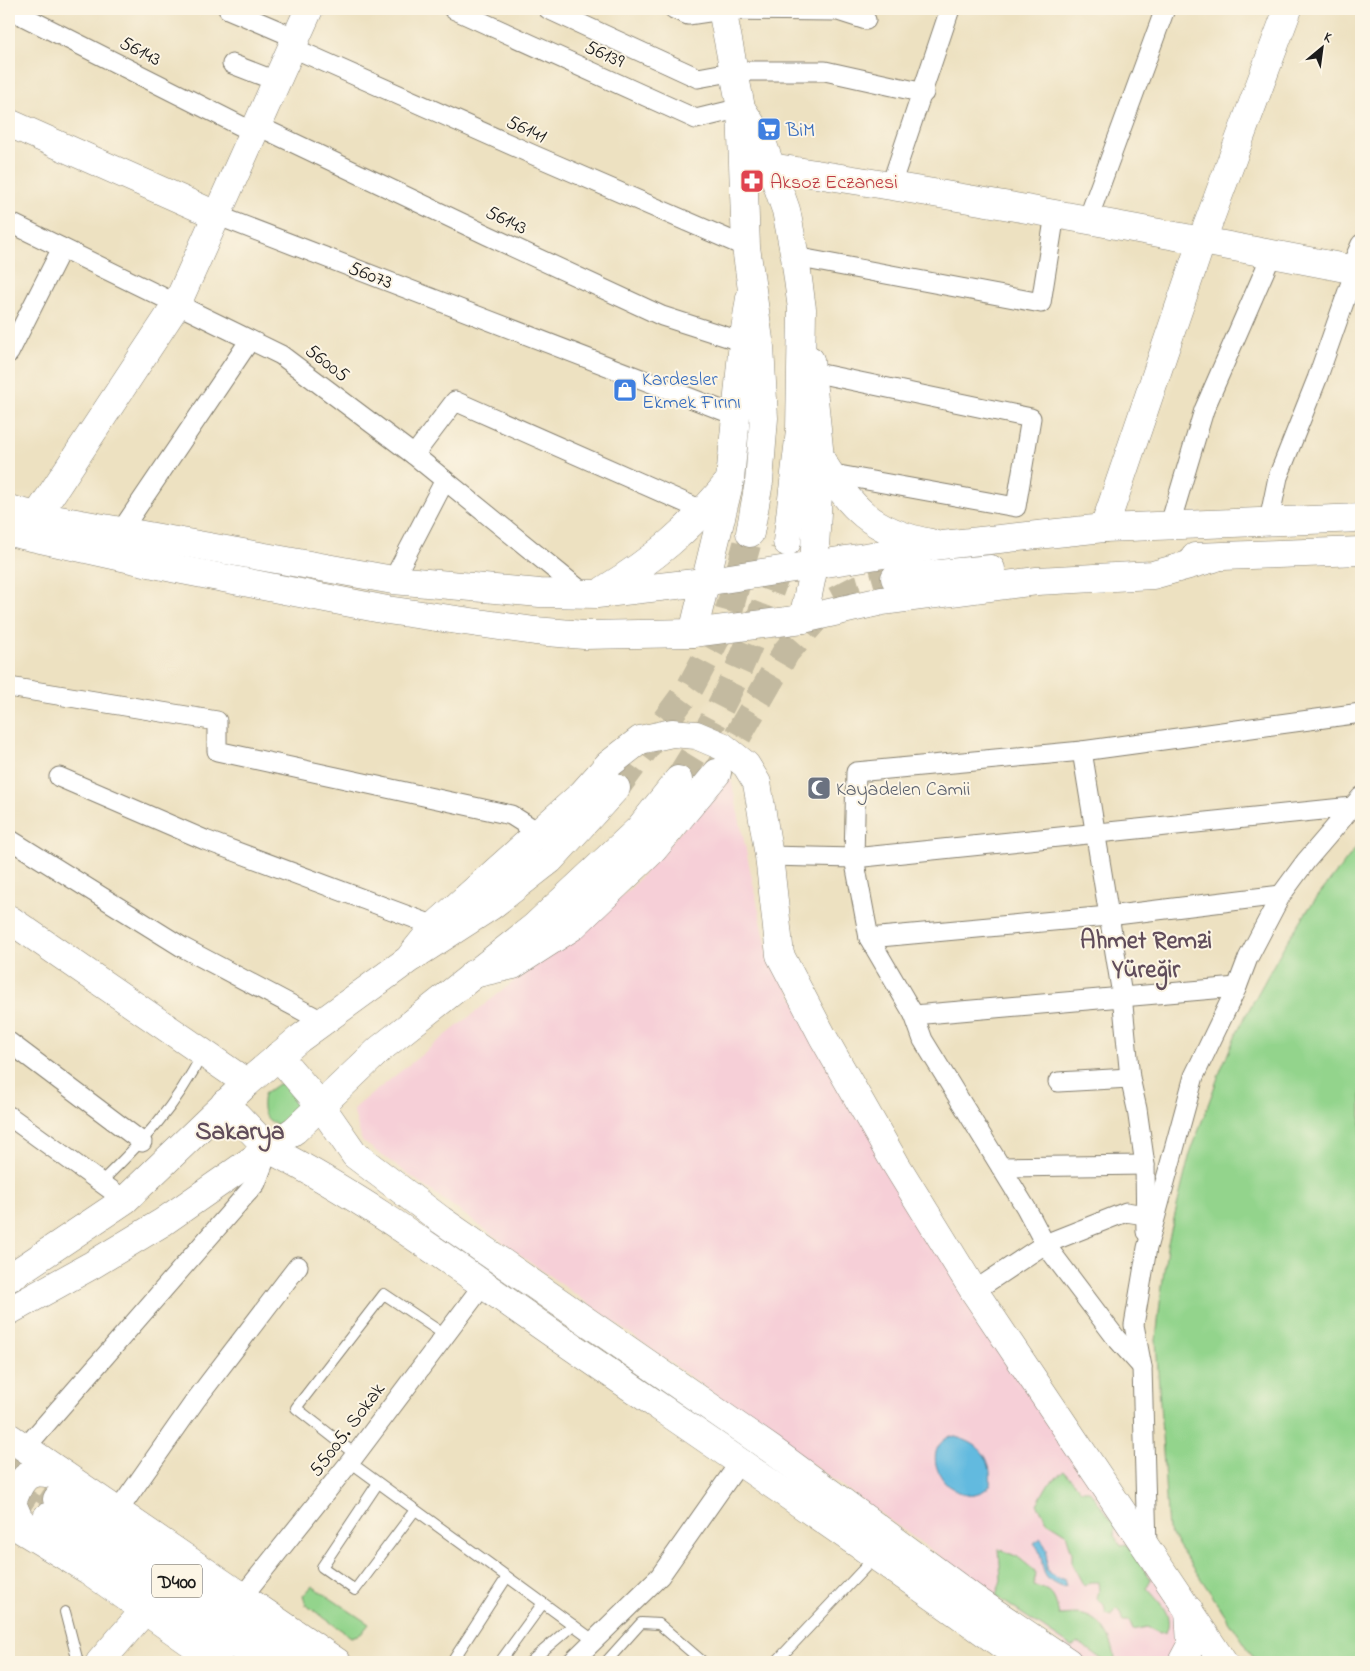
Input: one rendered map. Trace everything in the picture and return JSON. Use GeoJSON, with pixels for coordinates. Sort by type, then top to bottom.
{"type":"FeatureCollection","features":[{"type":"Feature","properties":{"kind":"main road"},"geometry":{"type":"LineString","coordinates":[[37,516],[72,466],[177,304],[309,9]]}},
{"type":"Feature","properties":{"kind":"main road"},"geometry":{"type":"LineString","coordinates":[[722,9],[736,71],[741,108],[746,247],[760,347],[764,418],[759,482],[750,533]]}},
{"type":"Feature","properties":{"kind":"main road"},"geometry":{"type":"LineString","coordinates":[[1104,528],[1202,240],[1288,9]]}},
{"type":"Feature","properties":{"kind":"main road"},"geometry":{"type":"LineString","coordinates":[[741,108],[761,140],[786,210],[796,257],[824,465],[814,566],[803,619]]}},
{"type":"Feature","properties":{"kind":"main road","name":"56073"},"geometry":{"type":"LineString","coordinates":[[9,123],[216,215]]}},
{"type":"Feature","properties":{"kind":"main road"},"geometry":{"type":"LineString","coordinates":[[770,167],[891,185],[1088,219],[1356,271]]}},
{"type":"Feature","properties":{"kind":"main road"},"geometry":{"type":"LineString","coordinates":[[746,218],[756,210],[772,206],[786,210]]}},
{"type":"Feature","properties":{"kind":"main road"},"geometry":{"type":"LineString","coordinates":[[693,633],[730,480],[743,342],[751,292]]}},
{"type":"Feature","properties":{"kind":"main road"},"geometry":{"type":"LineString","coordinates":[[787,542],[800,431],[802,309]]}},
{"type":"Feature","properties":{"kind":"main road"},"geometry":{"type":"LineString","coordinates":[[824,465],[852,506],[871,521],[904,538],[942,544]]}},
{"type":"Feature","properties":{"kind":"main road"},"geometry":{"type":"LineString","coordinates":[[591,594],[646,564],[704,511],[730,480]]}},
{"type":"Feature","properties":{"kind":"main road"},"geometry":{"type":"LineString","coordinates":[[9,509],[37,516],[393,580],[540,593],[591,594],[704,582],[814,566],[942,544],[1104,528],[1361,518]]}},
{"type":"Feature","properties":{"kind":"main road"},"geometry":{"type":"LineString","coordinates":[[9,532],[177,569],[387,610],[535,631],[584,635],[693,633],[803,619],[882,601],[1037,581],[1153,575],[1214,558]]}},
{"type":"Feature","properties":{"kind":"main road"},"geometry":{"type":"LineString","coordinates":[[895,578],[1163,555],[1214,558],[1361,551]]}},
{"type":"Feature","properties":{"kind":"main road"},"geometry":{"type":"LineString","coordinates":[[584,635],[591,594]]}},
{"type":"Feature","properties":{"kind":"main road"},"geometry":{"type":"LineString","coordinates":[[409,959],[435,926],[582,794],[608,766],[640,740],[672,733],[696,735],[722,746],[746,764],[757,783],[769,856],[780,955],[823,1036],[895,1163],[974,1291],[1190,1610],[1223,1662]]}},
{"type":"Feature","properties":{"kind":"main road"},"geometry":{"type":"LineString","coordinates":[[473,974],[513,965],[572,927],[652,850],[717,773]]}},
{"type":"Feature","properties":{"kind":"main road"},"geometry":{"type":"LineString","coordinates":[[9,1311],[92,1265],[163,1222],[295,1130],[380,1049],[534,927],[638,829],[678,780]]}},
{"type":"Feature","properties":{"kind":"main road"},"geometry":{"type":"LineString","coordinates":[[10,1275],[125,1200],[225,1103],[299,1039],[409,959],[491,906],[550,860],[616,788]]}},
{"type":"Feature","properties":{"kind":"main road"},"geometry":{"type":"LineString","coordinates":[[9,919],[247,1083]]}},
{"type":"Feature","properties":{"kind":"main road"},"geometry":{"type":"LineString","coordinates":[[278,1056],[321,1106],[355,1155],[441,1220],[765,1445],[973,1598],[1068,1662]]}},
{"type":"Feature","properties":{"kind":"main road"},"geometry":{"type":"LineString","coordinates":[[225,1103],[269,1149],[299,1164],[483,1285],[876,1555],[1026,1662]]}},
{"type":"Feature","properties":{"kind":"main road"},"geometry":{"type":"LineString","coordinates":[[17,1442],[54,1509],[145,1610],[218,1662]]}},
{"type":"Feature","properties":{"kind":"main road"},"geometry":{"type":"LineString","coordinates":[[9,1522],[54,1509],[118,1512],[338,1662]]}},
{"type":"Feature","properties":{"kind":"main road","name":"D400"},"geometry":{"type":"LineString","coordinates":[[54,1509],[262,1662]]}},
{"type":"Feature","properties":{"kind":"main road","name":"D400"},"geometry":{"type":"LineString","coordinates":[[54,1509],[297,1662]]}},
{"type":"Feature","properties":{"kind":"main road"},"geometry":{"type":"LineString","coordinates":[[100,1662],[145,1610]]}},
{"type":"Feature","properties":{"kind":"main road"},"geometry":{"type":"LineString","coordinates":[[1182,1662],[1191,1645],[1190,1610]]}},
{"type":"Feature","properties":{"kind":"street","name":"56143"},"geometry":{"type":"LineString","coordinates":[[9,9],[255,128],[662,316],[743,342]]}},
{"type":"Feature","properties":{"kind":"street","name":"56141"},"geometry":{"type":"LineString","coordinates":[[228,9],[294,42],[746,247]]}},
{"type":"Feature","properties":{"kind":"street","name":"56139"},"geometry":{"type":"LineString","coordinates":[[453,9],[696,119],[741,108]]}},
{"type":"Feature","properties":{"kind":"street"},"geometry":{"type":"LineString","coordinates":[[548,9],[698,78],[736,71],[825,71],[924,93]]}},
{"type":"Feature","properties":{"kind":"street"},"geometry":{"type":"LineString","coordinates":[[674,9],[688,15],[722,9],[838,11],[866,20]]}},
{"type":"Feature","properties":{"kind":"street"},"geometry":{"type":"LineString","coordinates":[[891,185],[924,93],[950,9]]}},
{"type":"Feature","properties":{"kind":"street"},"geometry":{"type":"LineString","coordinates":[[1088,219],[1165,9]]}},
{"type":"Feature","properties":{"kind":"street"},"geometry":{"type":"LineString","coordinates":[[232,64],[276,81]]}},
{"type":"Feature","properties":{"kind":"street"},"geometry":{"type":"LineString","coordinates":[[796,257],[1041,303],[1054,214]]}},
{"type":"Feature","properties":{"kind":"street","name":"56073"},"geometry":{"type":"LineString","coordinates":[[216,215],[425,294],[737,416]]}},
{"type":"Feature","properties":{"kind":"street","name":"56005"},"geometry":{"type":"LineString","coordinates":[[9,222],[281,355],[414,455],[591,594]]}},
{"type":"Feature","properties":{"kind":"street"},"geometry":{"type":"LineString","coordinates":[[1269,521],[1278,477],[1317,379],[1356,271],[1361,244]]}},
{"type":"Feature","properties":{"kind":"street"},"geometry":{"type":"LineString","coordinates":[[9,353],[62,248]]}},
{"type":"Feature","properties":{"kind":"street"},"geometry":{"type":"LineString","coordinates":[[1170,524],[1204,410],[1272,254]]}},
{"type":"Feature","properties":{"kind":"street"},"geometry":{"type":"LineString","coordinates":[[121,531],[250,340]]}},
{"type":"Feature","properties":{"kind":"street"},"geometry":{"type":"LineString","coordinates":[[812,372],[1031,418],[1016,507],[824,465]]}},
{"type":"Feature","properties":{"kind":"street"},"geometry":{"type":"LineString","coordinates":[[414,455],[455,401],[704,511]]}},
{"type":"Feature","properties":{"kind":"street"},"geometry":{"type":"LineString","coordinates":[[393,580],[445,480]]}},
{"type":"Feature","properties":{"kind":"street"},"geometry":{"type":"LineString","coordinates":[[10,690],[217,721],[217,751],[511,815],[538,832]]}},
{"type":"Feature","properties":{"kind":"street"},"geometry":{"type":"LineString","coordinates":[[1142,1367],[1116,1338],[1046,1244],[923,1040],[914,1015],[869,938],[854,858],[856,772],[1082,751],[1361,713]]}},
{"type":"Feature","properties":{"kind":"street"},"geometry":{"type":"LineString","coordinates":[[1082,751],[1122,995],[1130,1078],[1137,1109],[1145,1165],[1147,1248]]}},
{"type":"Feature","properties":{"kind":"street"},"geometry":{"type":"LineString","coordinates":[[58,777],[205,840],[435,926]]}},
{"type":"Feature","properties":{"kind":"street"},"geometry":{"type":"LineString","coordinates":[[769,856],[854,858],[1357,802]]}},
{"type":"Feature","properties":{"kind":"street"},"geometry":{"type":"LineString","coordinates":[[1147,1547],[1142,1367],[1134,1325],[1147,1248],[1194,1076],[1237,986],[1248,958],[1281,895],[1306,861],[1357,802]]}},
{"type":"Feature","properties":{"kind":"street"},"geometry":{"type":"LineString","coordinates":[[9,839],[182,947],[324,1022]]}},
{"type":"Feature","properties":{"kind":"street"},"geometry":{"type":"LineString","coordinates":[[869,938],[1108,916],[1281,895]]}},
{"type":"Feature","properties":{"kind":"street"},"geometry":{"type":"LineString","coordinates":[[914,1015],[1237,986]]}},
{"type":"Feature","properties":{"kind":"street"},"geometry":{"type":"LineString","coordinates":[[9,1042],[142,1142]]}},
{"type":"Feature","properties":{"kind":"street"},"geometry":{"type":"LineString","coordinates":[[1058,1082],[1130,1078]]}},
{"type":"Feature","properties":{"kind":"street"},"geometry":{"type":"LineString","coordinates":[[9,1116],[125,1200]]}},
{"type":"Feature","properties":{"kind":"street"},"geometry":{"type":"LineString","coordinates":[[17,1442],[256,1184],[269,1149]]}},
{"type":"Feature","properties":{"kind":"street"},"geometry":{"type":"LineString","coordinates":[[1001,1167],[1145,1165]]}},
{"type":"Feature","properties":{"kind":"street"},"geometry":{"type":"LineString","coordinates":[[974,1291],[1046,1244],[1126,1212],[1145,1215]]}},
{"type":"Feature","properties":{"kind":"street"},"geometry":{"type":"LineString","coordinates":[[118,1512],[194,1401],[298,1266]]}},
{"type":"Feature","properties":{"kind":"street","name":"55005. Sokak"},"geometry":{"type":"LineString","coordinates":[[242,1597],[353,1459],[483,1285]]}},
{"type":"Feature","properties":{"kind":"street"},"geometry":{"type":"LineString","coordinates":[[572,1662],[660,1576],[740,1462]]}},
{"type":"Feature","properties":{"kind":"lane"},"geometry":{"type":"LineString","coordinates":[[101,1182],[142,1142],[170,1109],[203,1052]]}},
{"type":"Feature","properties":{"kind":"lane"},"geometry":{"type":"LineString","coordinates":[[445,1335],[384,1294],[296,1408],[378,1483],[595,1641]]}},
{"type":"Feature","properties":{"kind":"lane"},"geometry":{"type":"LineString","coordinates":[[378,1483],[322,1566],[355,1590],[415,1510]]}},
{"type":"Feature","properties":{"kind":"lane"},"geometry":{"type":"LineString","coordinates":[[776,1662],[876,1555]]}},
{"type":"Feature","properties":{"kind":"lane"},"geometry":{"type":"LineString","coordinates":[[458,1662],[454,1659],[507,1577]]}},
{"type":"Feature","properties":{"kind":"lane"},"geometry":{"type":"LineString","coordinates":[[500,1662],[543,1603]]}},
{"type":"Feature","properties":{"kind":"lane"},"geometry":{"type":"LineString","coordinates":[[65,1612],[78,1662]]}},
{"type":"Feature","properties":{"kind":"lane"},"geometry":{"type":"LineString","coordinates":[[622,1662],[609,1658],[641,1623],[659,1624],[703,1662]]}},
{"type":"Feature","properties":{"kind":"lane"},"geometry":{"type":"LineString","coordinates":[[530,1662],[573,1624]]}},
{"type":"Feature","properties":{"kind":"shaded area"},"geometry":{"type":"Polygon","coordinates":[[[730,775],[769,958],[1181,1619],[1178,1637],[1168,1662],[1087,1662],[362,1141],[353,1109],[629,890],[730,775]]]}},
{"type":"Feature","properties":{"kind":"green space"},"geometry":{"type":"Polygon","coordinates":[[[1361,841],[1361,1662],[1257,1662],[1168,1530],[1156,1340],[1161,1294],[1167,1247],[1189,1157],[1221,1069],[1240,1026],[1284,946],[1309,908],[1361,841]]]}},
{"type":"Feature","properties":{"kind":"green space"},"geometry":{"type":"Polygon","coordinates":[[[278,1084],[287,1084],[304,1102],[301,1115],[278,1125],[266,1117],[263,1105],[264,1094],[278,1084]]]}},
{"type":"Feature","properties":{"kind":"green space"},"geometry":{"type":"Polygon","coordinates":[[[1064,1471],[1081,1490],[1089,1490],[1115,1525],[1114,1534],[1121,1545],[1127,1544],[1151,1579],[1147,1588],[1167,1614],[1168,1626],[1166,1632],[1159,1633],[1147,1627],[1133,1630],[1129,1621],[1122,1621],[1122,1614],[1117,1608],[1112,1616],[1106,1614],[1104,1605],[1097,1598],[1099,1591],[1098,1582],[1090,1582],[1084,1586],[1072,1564],[1072,1553],[1066,1533],[1047,1521],[1037,1504],[1047,1486],[1064,1471]]]}},
{"type":"Feature","properties":{"kind":"green space"},"geometry":{"type":"Polygon","coordinates":[[[999,1549],[1018,1557],[1035,1571],[1034,1586],[1052,1595],[1059,1615],[1080,1614],[1090,1617],[1102,1627],[1113,1648],[1115,1662],[1106,1662],[1078,1643],[1071,1647],[996,1596],[1001,1580],[999,1549]]]}},
{"type":"Feature","properties":{"kind":"green space"},"geometry":{"type":"Polygon","coordinates":[[[312,1586],[369,1624],[361,1634],[351,1637],[306,1605],[303,1596],[312,1586]]]}},
{"type":"Feature","properties":{"kind":"water"},"geometry":{"type":"Polygon","coordinates":[[[951,1436],[969,1442],[982,1452],[989,1466],[990,1486],[977,1493],[964,1494],[952,1488],[943,1479],[937,1467],[935,1455],[940,1444],[951,1436]]]}},
{"type":"Feature","properties":{"kind":"water"},"geometry":{"type":"Polygon","coordinates":[[[1041,1538],[1047,1550],[1046,1569],[1056,1578],[1064,1579],[1066,1586],[1062,1587],[1053,1583],[1044,1573],[1041,1556],[1034,1543],[1041,1538]]]}},
{"type":"Feature","properties":{"kind":"tunnel"},"geometry":{"type":"LineString","coordinates":[[616,788],[691,686],[727,618],[750,533]]}},
{"type":"Feature","properties":{"kind":"tunnel"},"geometry":{"type":"LineString","coordinates":[[678,780],[711,725],[739,669],[763,611],[784,551]]}},
{"type":"Feature","properties":{"kind":"tunnel"},"geometry":{"type":"LineString","coordinates":[[717,772],[786,652],[828,604],[857,589],[895,578]]}},
{"type":"Feature","properties":{"kind":"tunnel"},"geometry":{"type":"LineString","coordinates":[[9,1466],[57,1499]]}},
{"type":"Feature","properties":{"kind":"tunnel"},"geometry":{"type":"LineString","coordinates":[[9,1492],[47,1517]]}},
{"type":"Feature","properties":{"kind":"place","name":"BiM"},"geometry":{"type":"Point","coordinates":[769,129]}},
{"type":"Feature","properties":{"kind":"place","name":"Aksoz Eczanesi"},"geometry":{"type":"Point","coordinates":[752,181]}},
{"type":"Feature","properties":{"kind":"place","name":"Kardesler Ekmek Fırını"},"geometry":{"type":"Point","coordinates":[625,390]}},
{"type":"Feature","properties":{"kind":"place","name":"Kayadelen Camii"},"geometry":{"type":"Point","coordinates":[819,788]}},
{"type":"Feature","properties":{"kind":"district","name":"Ahmet Remzi Yüreğir"},"geometry":{"type":"Point","coordinates":[1146,954]}},
{"type":"Feature","properties":{"kind":"district","name":"Sakarya"},"geometry":{"type":"Point","coordinates":[240,1130]}}]}
